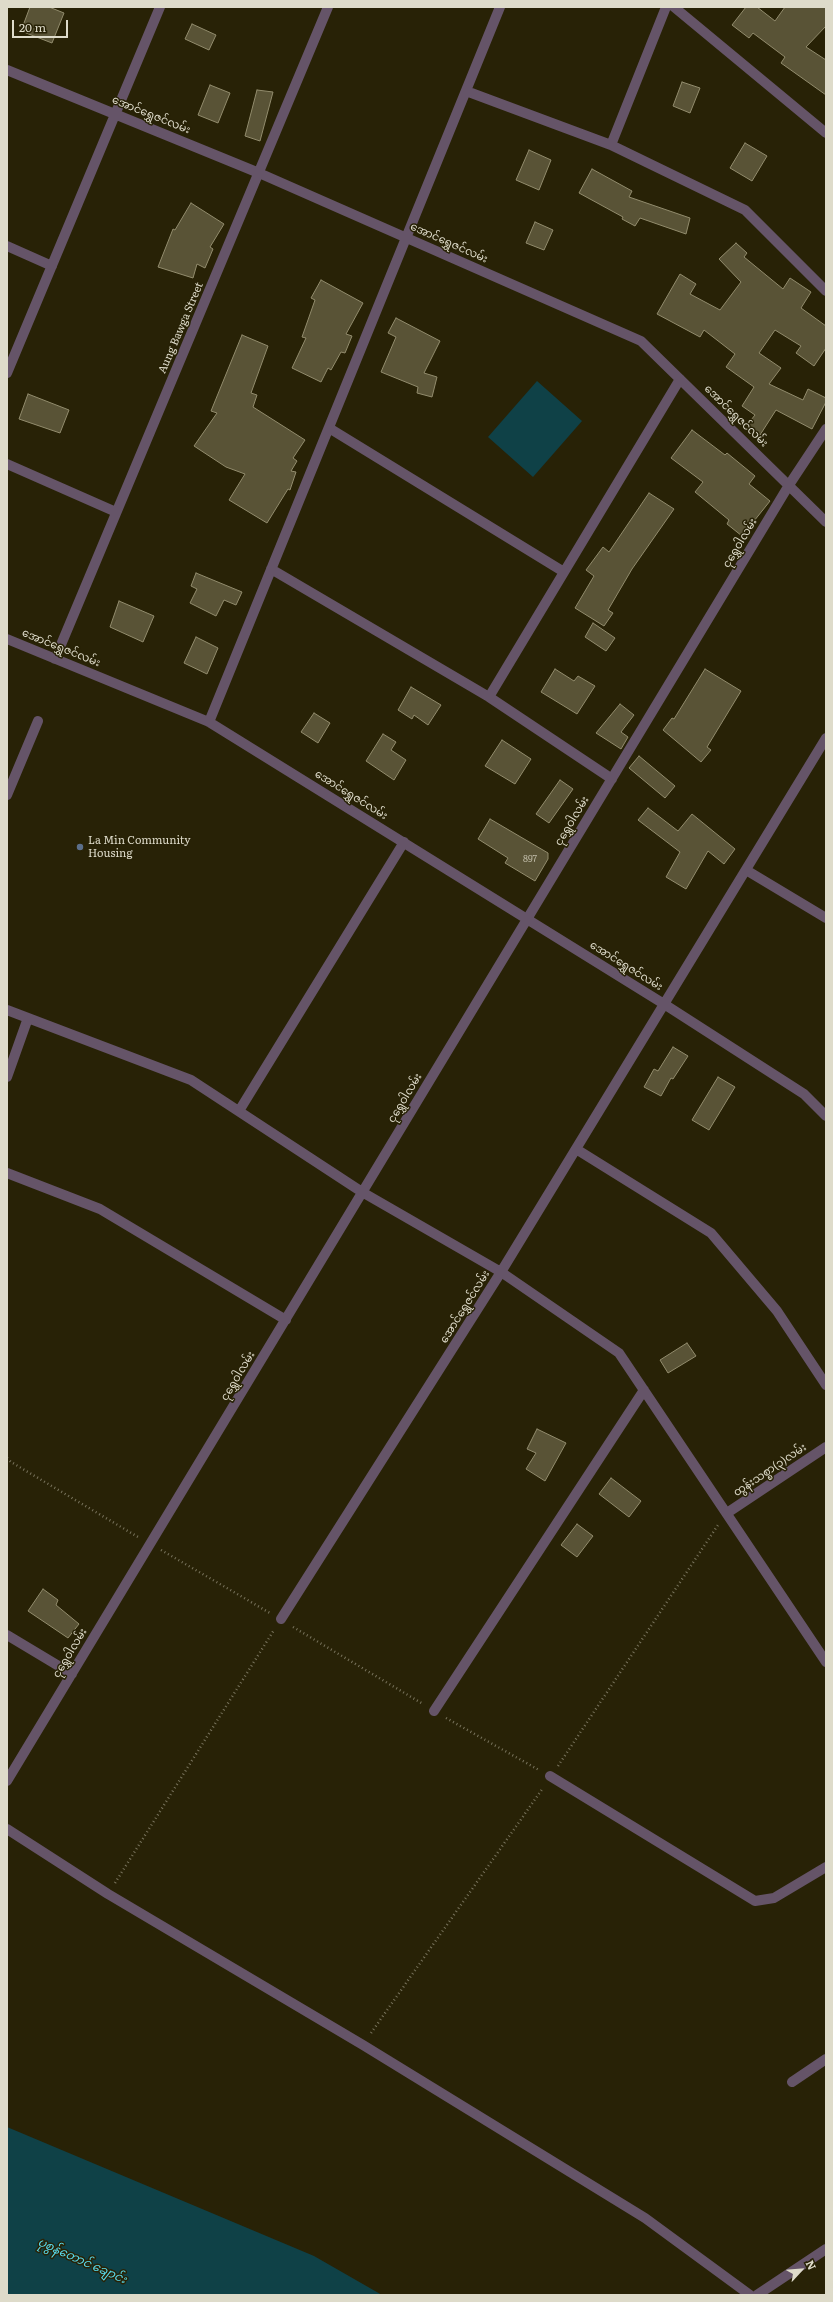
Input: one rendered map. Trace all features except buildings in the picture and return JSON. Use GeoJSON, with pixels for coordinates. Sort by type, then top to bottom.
{"type":"FeatureCollection","features":[{"type":"Feature","properties":{"kind":"street"},"geometry":{"type":"LineString","coordinates":[[7,373],[160,7]]}},
{"type":"Feature","properties":{"kind":"street","name":"Aung Bawga Street"},"geometry":{"type":"LineString","coordinates":[[55,659],[328,7]]}},
{"type":"Feature","properties":{"kind":"street"},"geometry":{"type":"LineString","coordinates":[[209,722],[500,7]]}},
{"type":"Feature","properties":{"kind":"street"},"geometry":{"type":"LineString","coordinates":[[611,145],[666,7]]}},
{"type":"Feature","properties":{"kind":"street"},"geometry":{"type":"LineString","coordinates":[[674,7],[826,133]]}},
{"type":"Feature","properties":{"kind":"street","name":"အောင်ရွှေဇင်လမ်း"},"geometry":{"type":"LineString","coordinates":[[7,70],[259,172],[641,340],[826,522]]}},
{"type":"Feature","properties":{"kind":"street"},"geometry":{"type":"LineString","coordinates":[[466,91],[611,145],[745,210],[826,291]]}},
{"type":"Feature","properties":{"kind":"street"},"geometry":{"type":"LineString","coordinates":[[7,246],[52,266]]}},
{"type":"Feature","properties":{"kind":"street"},"geometry":{"type":"LineString","coordinates":[[489,697],[680,378]]}},
{"type":"Feature","properties":{"kind":"street"},"geometry":{"type":"LineString","coordinates":[[329,428],[564,572]]}},
{"type":"Feature","properties":{"kind":"street","name":"ငုရွှေဝါလမ်း"},"geometry":{"type":"LineString","coordinates":[[7,1781],[789,486],[826,429]]}},
{"type":"Feature","properties":{"kind":"street"},"geometry":{"type":"LineString","coordinates":[[7,464],[116,512]]}},
{"type":"Feature","properties":{"kind":"street"},"geometry":{"type":"LineString","coordinates":[[271,569],[489,697],[612,779]]}},
{"type":"Feature","properties":{"kind":"street","name":"အောင်ရွှေဇင်လမ်း"},"geometry":{"type":"LineString","coordinates":[[7,639],[209,722],[528,918],[664,1004],[804,1094],[826,1116]]}},
{"type":"Feature","properties":{"kind":"street"},"geometry":{"type":"LineString","coordinates":[[7,795],[38,721]]}},
{"type":"Feature","properties":{"kind":"street","name":"အောင်ရွှေဇင်လမ်း"},"geometry":{"type":"LineString","coordinates":[[281,1619],[501,1272],[825,742]]}},
{"type":"Feature","properties":{"kind":"street"},"geometry":{"type":"LineString","coordinates":[[239,1111],[404,842]]}},
{"type":"Feature","properties":{"kind":"street"},"geometry":{"type":"LineString","coordinates":[[746,870],[826,918]]}},
{"type":"Feature","properties":{"kind":"street"},"geometry":{"type":"LineString","coordinates":[[7,1010],[191,1080],[362,1192],[501,1272],[619,1353],[826,1662]]}},
{"type":"Feature","properties":{"kind":"street"},"geometry":{"type":"LineString","coordinates":[[7,1077],[28,1018]]}},
{"type":"Feature","properties":{"kind":"street"},"geometry":{"type":"LineString","coordinates":[[576,1149],[711,1233],[777,1311],[826,1385]]}},
{"type":"Feature","properties":{"kind":"street"},"geometry":{"type":"LineString","coordinates":[[7,1173],[100,1209],[286,1320]]}},
{"type":"Feature","properties":{"kind":"street"},"geometry":{"type":"LineString","coordinates":[[434,1711],[644,1390]]}},
{"type":"Feature","properties":{"kind":"street","name":"ထွန်းသစ္စာ(၃)လမ်း"},"geometry":{"type":"LineString","coordinates":[[727,1513],[826,1447]]}},
{"type":"Feature","properties":{"kind":"street"},"geometry":{"type":"LineString","coordinates":[[7,1635],[72,1674]]}},
{"type":"Feature","properties":{"kind":"street"},"geometry":{"type":"LineString","coordinates":[[550,1776],[756,1901],[774,1898],[826,1867]]}},
{"type":"Feature","properties":{"kind":"street"},"geometry":{"type":"LineString","coordinates":[[7,1829],[108,1894],[362,2045],[645,2218],[750,2295]]}},
{"type":"Feature","properties":{"kind":"street"},"geometry":{"type":"LineString","coordinates":[[792,2082],[826,2059]]}},
{"type":"Feature","properties":{"kind":"street"},"geometry":{"type":"LineString","coordinates":[[757,2295],[826,2249]]}},
{"type":"Feature","properties":{"kind":"path"},"geometry":{"type":"LineString","coordinates":[[108,1894],[281,1619]]}},
{"type":"Feature","properties":{"kind":"water"},"geometry":{"type":"Polygon","coordinates":[[[537,381],[582,421],[533,477],[488,437],[537,381]]]}},
{"type":"Feature","properties":{"kind":"water","name":"ပုစွန်တောင် ချောင်း"},"geometry":{"type":"Polygon","coordinates":[[[7,2127],[314,2256],[382,2295],[7,2295],[7,2127]]]}},
{"type":"Feature","properties":{"kind":"place","name":"La Min Community Housing"},"geometry":{"type":"Point","coordinates":[80,847]}}]}
